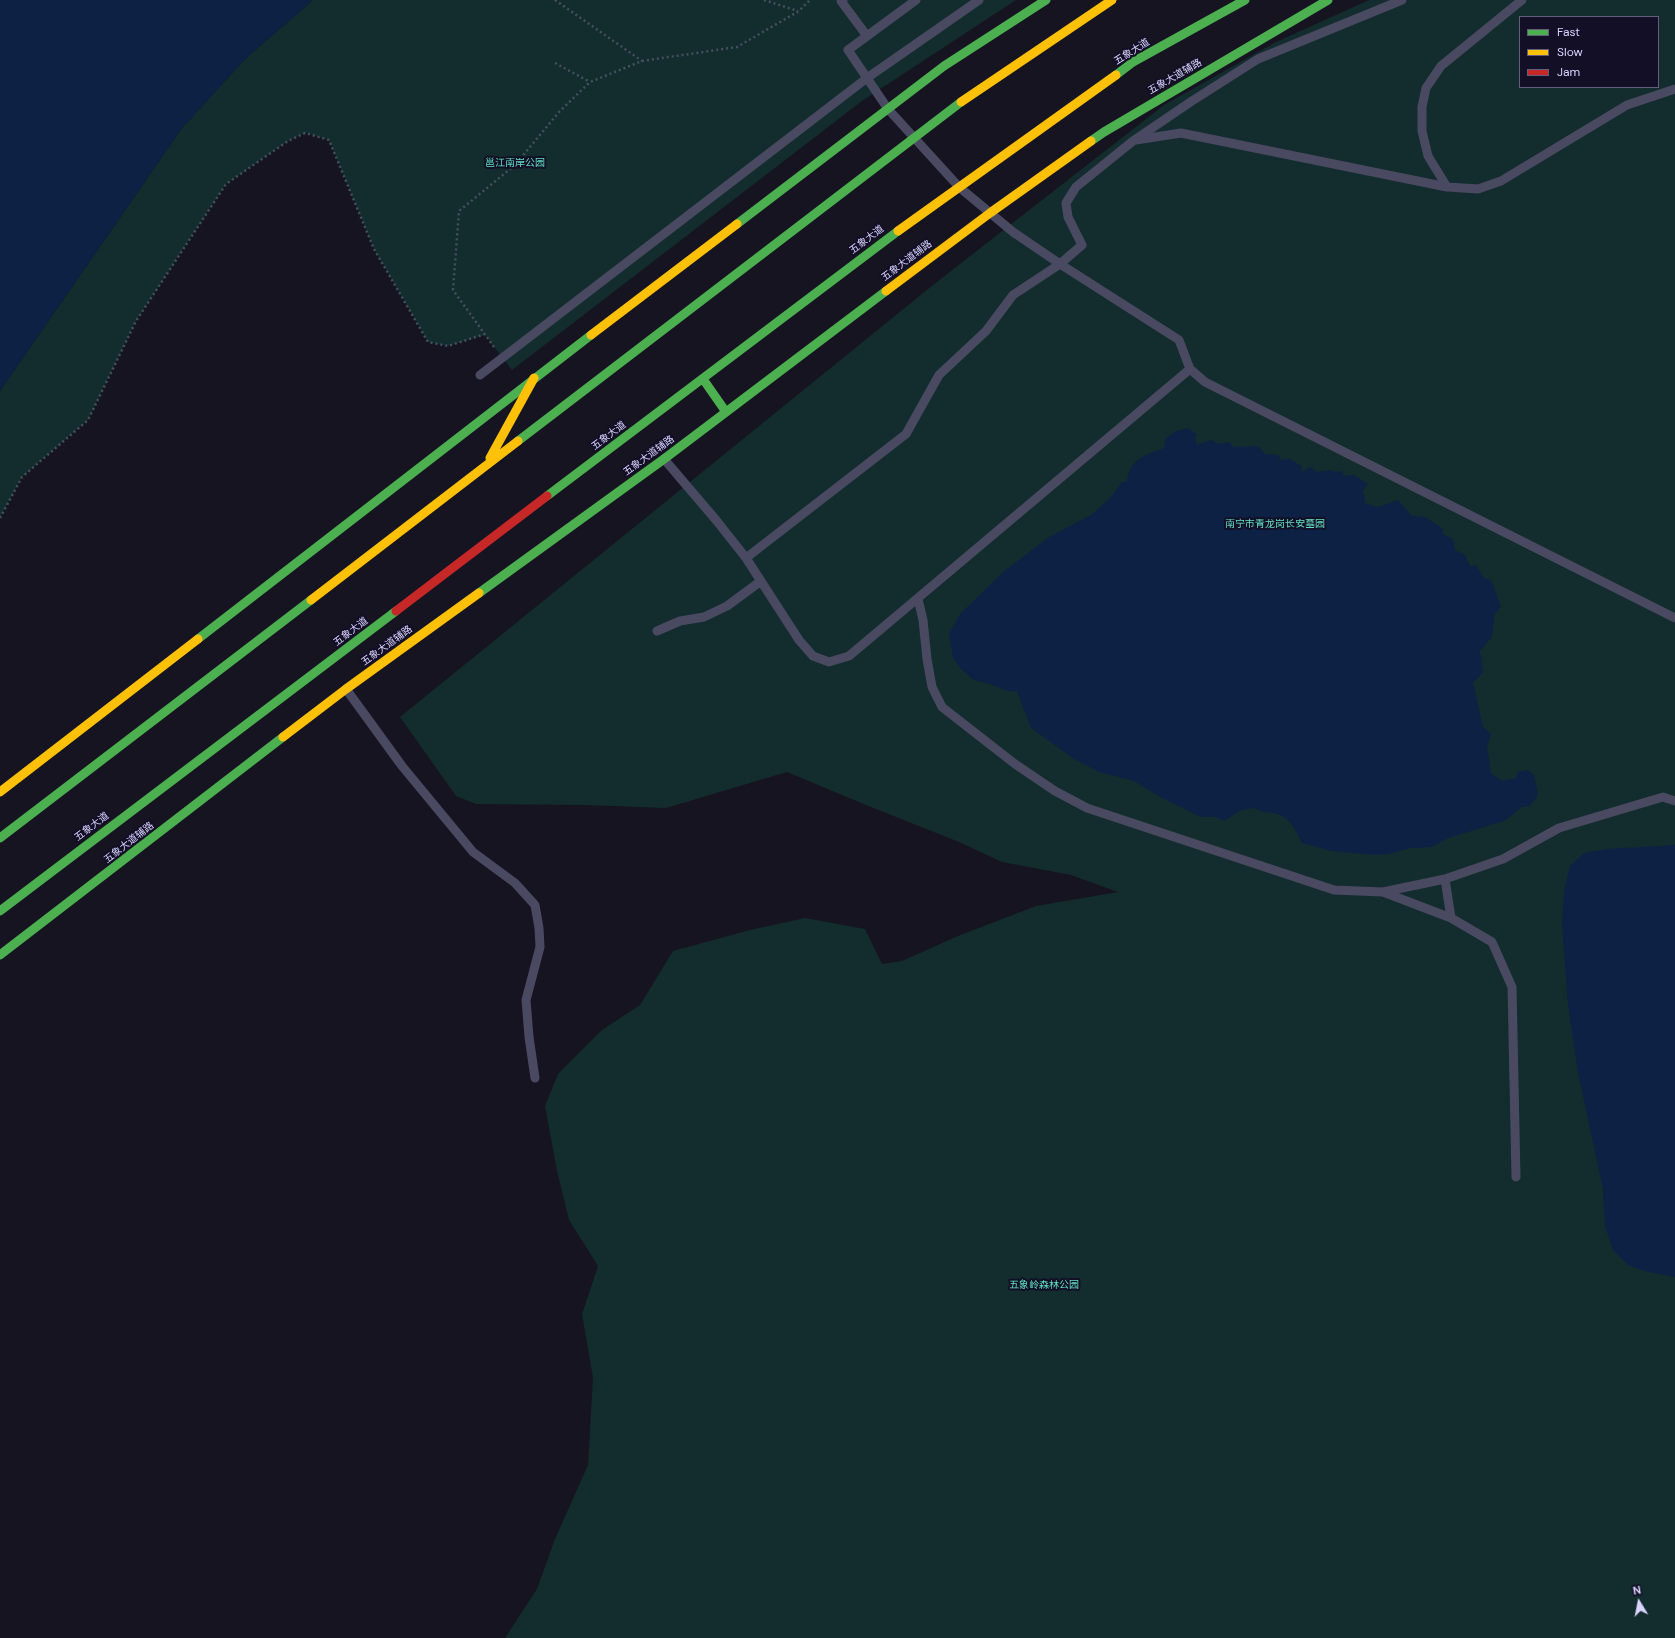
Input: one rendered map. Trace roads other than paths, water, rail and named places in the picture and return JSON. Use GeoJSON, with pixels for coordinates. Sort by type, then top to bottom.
{"type":"FeatureCollection","features":[{"type":"Feature","properties":{"kind":"main road"},"geometry":{"type":"LineString","coordinates":[[0,792],[534,378],[944,66],[1046,0]]}},
{"type":"Feature","properties":{"kind":"main road"},"geometry":{"type":"LineString","coordinates":[[0,838],[967,97],[1112,0]]}},
{"type":"Feature","properties":{"kind":"main road","name":"五象大道"},"geometry":{"type":"LineString","coordinates":[[0,911],[888,238],[1132,62],[1246,0]]}},
{"type":"Feature","properties":{"kind":"main road","name":"五象大道辅路"},"geometry":{"type":"LineString","coordinates":[[0,955],[346,689],[664,459],[990,213],[1104,132],[1328,0]]}},
{"type":"Feature","properties":{"kind":"main road"},"geometry":{"type":"LineString","coordinates":[[485,466],[534,378]]}},
{"type":"Feature","properties":{"kind":"main road"},"geometry":{"type":"LineString","coordinates":[[703,379],[726,412]]}},
{"type":"Feature","properties":{"kind":"lane"},"geometry":{"type":"LineString","coordinates":[[843,0],[841,1],[867,36]]}},
{"type":"Feature","properties":{"kind":"lane"},"geometry":{"type":"LineString","coordinates":[[916,0],[848,50],[888,109],[913,138],[958,187],[1013,232],[1179,340],[1190,369],[1205,382],[1675,618]]}},
{"type":"Feature","properties":{"kind":"lane"},"geometry":{"type":"LineString","coordinates":[[480,375],[867,78],[979,0]]}},
{"type":"Feature","properties":{"kind":"lane"},"geometry":{"type":"LineString","coordinates":[[746,558],[906,434],[939,375],[986,331],[1013,295],[1060,264],[1082,246],[1068,217],[1066,202],[1076,187],[1133,141],[1258,59],[1402,0]]}},
{"type":"Feature","properties":{"kind":"lane"},"geometry":{"type":"LineString","coordinates":[[1447,186],[1428,156],[1422,130],[1422,107],[1426,88],[1441,66],[1522,0]]}},
{"type":"Feature","properties":{"kind":"lane"},"geometry":{"type":"LineString","coordinates":[[1133,141],[1181,133],[1447,186],[1478,189],[1501,181],[1627,105],[1675,89]]}},
{"type":"Feature","properties":{"kind":"lane"},"geometry":{"type":"LineString","coordinates":[[664,459],[746,558],[799,640],[813,656],[829,662],[849,656],[1190,369]]}},
{"type":"Feature","properties":{"kind":"lane"},"geometry":{"type":"LineString","coordinates":[[658,632],[680,621],[704,617],[727,606],[761,581]]}},
{"type":"Feature","properties":{"kind":"lane"},"geometry":{"type":"LineString","coordinates":[[918,599],[923,620],[927,659],[932,687],[942,707],[1015,764],[1055,791],[1087,808],[1334,890],[1383,892],[1445,879],[1503,859],[1560,828],[1663,797],[1675,801]]}},
{"type":"Feature","properties":{"kind":"lane"},"geometry":{"type":"LineString","coordinates":[[346,689],[402,766],[473,852],[514,883],[535,905],[539,928],[540,947],[526,1000],[529,1037],[535,1078]]}},
{"type":"Feature","properties":{"kind":"lane"},"geometry":{"type":"LineString","coordinates":[[1445,879],[1451,918]]}},
{"type":"Feature","properties":{"kind":"lane"},"geometry":{"type":"LineString","coordinates":[[1383,892],[1451,918],[1492,942],[1512,987],[1516,1177]]}},
{"type":"Feature","properties":{"kind":"water"},"geometry":{"type":"Polygon","coordinates":[[[0,0],[313,0],[245,59],[182,128],[0,391],[0,0]]]}},
{"type":"Feature","properties":{"kind":"water"},"geometry":{"type":"Polygon","coordinates":[[[1188,428],[1198,436],[1195,436],[1197,445],[1211,440],[1218,444],[1229,442],[1234,447],[1258,446],[1265,454],[1278,455],[1281,460],[1290,459],[1301,466],[1302,472],[1310,467],[1317,472],[1332,470],[1332,472],[1341,471],[1345,476],[1354,475],[1368,484],[1363,491],[1365,503],[1378,507],[1398,500],[1412,516],[1425,517],[1442,528],[1443,534],[1453,539],[1455,550],[1465,555],[1470,566],[1476,565],[1484,578],[1491,580],[1501,606],[1494,616],[1492,637],[1479,652],[1483,660],[1481,661],[1483,672],[1473,683],[1483,727],[1491,734],[1487,747],[1491,773],[1502,781],[1516,778],[1518,772],[1527,770],[1534,775],[1538,795],[1530,806],[1522,807],[1504,821],[1448,838],[1432,847],[1411,848],[1389,854],[1374,855],[1332,851],[1302,843],[1290,823],[1284,817],[1277,814],[1261,811],[1255,808],[1241,810],[1224,821],[1216,817],[1201,817],[1162,798],[1134,781],[1099,772],[1074,759],[1031,728],[1017,691],[1008,691],[974,680],[961,669],[953,658],[949,633],[961,613],[1002,573],[1049,537],[1091,515],[1112,496],[1121,483],[1127,481],[1129,473],[1135,463],[1150,453],[1164,448],[1165,439],[1176,431],[1188,428]]]}},
{"type":"Feature","properties":{"kind":"water"},"geometry":{"type":"Polygon","coordinates":[[[1675,845],[1675,1277],[1644,1271],[1628,1265],[1613,1250],[1605,1226],[1603,1189],[1578,1073],[1568,1004],[1562,924],[1564,891],[1570,866],[1584,853],[1608,849],[1675,845]]]}},
{"type":"Feature","properties":{"kind":"park label","name":"邕江南岸公园"},"geometry":{"type":"Point","coordinates":[515,163]}},
{"type":"Feature","properties":{"kind":"park label","name":"南宁市青龙岗长安墓园"},"geometry":{"type":"Point","coordinates":[1275,524]}},
{"type":"Feature","properties":{"kind":"park label","name":"五象岭森林公园"},"geometry":{"type":"Point","coordinates":[1044,1285]}}]}
